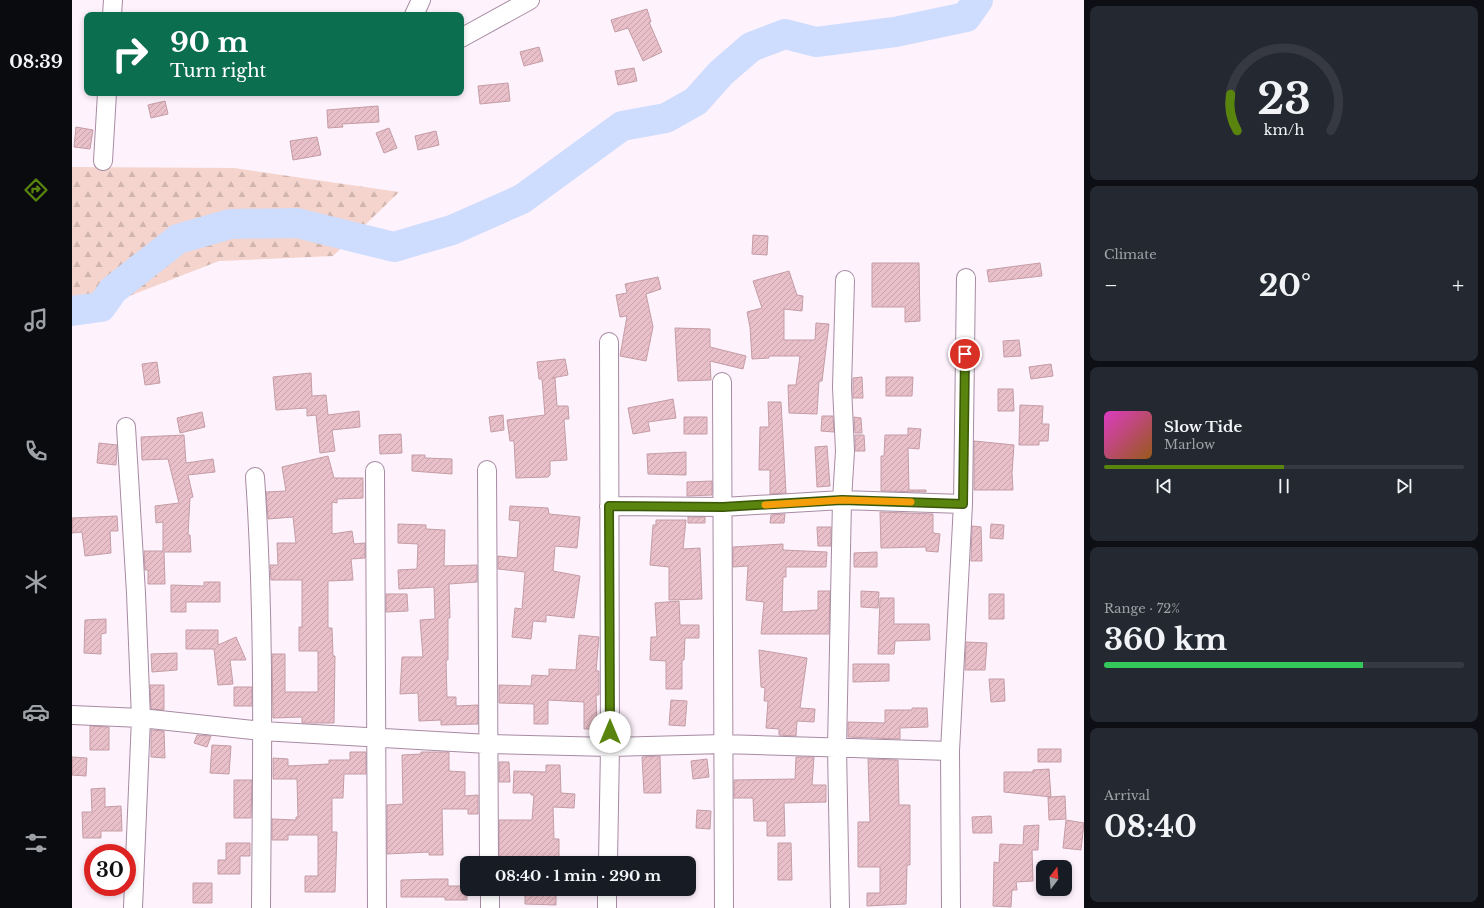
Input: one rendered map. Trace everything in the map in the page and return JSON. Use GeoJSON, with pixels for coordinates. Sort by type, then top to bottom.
{"type":"FeatureCollection","features":[{"type":"Feature","properties":{"kind":"street"},"geometry":{"type":"LineString","coordinates":[[112,12],[113,0]]}},
{"type":"Feature","properties":{"kind":"street"},"geometry":{"type":"LineString","coordinates":[[415,12],[421,0]]}},
{"type":"Feature","properties":{"kind":"street"},"geometry":{"type":"LineString","coordinates":[[464,36],[530,0]]}},
{"type":"Feature","properties":{"kind":"street"},"geometry":{"type":"LineString","coordinates":[[103,161],[108,96]]}},
{"type":"Feature","properties":{"kind":"street"},"geometry":{"type":"LineString","coordinates":[[951,908],[950,751],[963,504],[966,278]]}},
{"type":"Feature","properties":{"kind":"street"},"geometry":{"type":"LineString","coordinates":[[840,908],[837,748],[842,500],[845,451],[842,387],[845,280]]}},
{"type":"Feature","properties":{"kind":"street"},"geometry":{"type":"LineString","coordinates":[[608,856],[610,747],[609,342]]}},
{"type":"Feature","properties":{"kind":"street"},"geometry":{"type":"LineString","coordinates":[[722,382],[724,908]]}},
{"type":"Feature","properties":{"kind":"street"},"geometry":{"type":"LineString","coordinates":[[126,427],[136,593],[141,718],[133,908]]}},
{"type":"Feature","properties":{"kind":"street"},"geometry":{"type":"LineString","coordinates":[[487,470],[489,856]]}},
{"type":"Feature","properties":{"kind":"street"},"geometry":{"type":"LineString","coordinates":[[375,471],[377,908]]}},
{"type":"Feature","properties":{"kind":"street"},"geometry":{"type":"LineString","coordinates":[[255,478],[260,550],[262,731],[261,908]]}},
{"type":"Feature","properties":{"kind":"street"},"geometry":{"type":"LineString","coordinates":[[609,506],[723,507],[842,500],[963,504]]}},
{"type":"Feature","properties":{"kind":"street"},"geometry":{"type":"LineString","coordinates":[[72,715],[141,718],[262,731],[377,736],[488,744],[610,747],[723,744],[950,751]]}},
{"type":"Feature","properties":{"kind":"street"},"geometry":{"type":"LineString","coordinates":[[490,896],[490,908]]}},
{"type":"Feature","properties":{"kind":"street"},"geometry":{"type":"LineString","coordinates":[[607,896],[607,908]]}},
{"type":"Feature","properties":{"kind":"green space"},"geometry":{"type":"Polygon","coordinates":[[[72,167],[234,168],[399,192],[333,256],[219,261],[101,307],[72,311],[72,167]]]}},
{"type":"Feature","properties":{"kind":"building"},"geometry":{"type":"Polygon","coordinates":[[[647,9],[651,22],[649,22],[662,52],[643,61],[628,28],[615,32],[611,20],[647,9]]]}},
{"type":"Feature","properties":{"kind":"building"},"geometry":{"type":"Polygon","coordinates":[[[539,47],[543,61],[524,66],[520,52],[539,47]]]}},
{"type":"Feature","properties":{"kind":"building"},"geometry":{"type":"Polygon","coordinates":[[[634,68],[637,81],[618,85],[615,71],[634,68]]]}},
{"type":"Feature","properties":{"kind":"building"},"geometry":{"type":"Polygon","coordinates":[[[508,83],[510,101],[480,104],[478,86],[508,83]]]}},
{"type":"Feature","properties":{"kind":"building"},"geometry":{"type":"Polygon","coordinates":[[[165,101],[168,114],[151,118],[148,105],[165,101]]]}},
{"type":"Feature","properties":{"kind":"building"},"geometry":{"type":"Polygon","coordinates":[[[378,106],[379,122],[342,124],[343,127],[328,128],[327,110],[378,106]]]}},
{"type":"Feature","properties":{"kind":"building"},"geometry":{"type":"Polygon","coordinates":[[[76,127],[93,130],[90,149],[74,147],[76,127]]]}},
{"type":"Feature","properties":{"kind":"building"},"geometry":{"type":"Polygon","coordinates":[[[389,128],[397,148],[384,153],[376,133],[389,128]]]}},
{"type":"Feature","properties":{"kind":"building"},"geometry":{"type":"Polygon","coordinates":[[[436,131],[439,145],[418,150],[415,136],[436,131]]]}},
{"type":"Feature","properties":{"kind":"building"},"geometry":{"type":"Polygon","coordinates":[[[317,137],[321,155],[293,160],[290,141],[317,137]]]}},
{"type":"Feature","properties":{"kind":"building"},"geometry":{"type":"Polygon","coordinates":[[[753,235],[768,236],[767,255],[752,254],[753,235]]]}},
{"type":"Feature","properties":{"kind":"building"},"geometry":{"type":"Polygon","coordinates":[[[872,263],[919,263],[920,321],[905,322],[905,307],[872,307],[872,263]]]}},
{"type":"Feature","properties":{"kind":"building"},"geometry":{"type":"Polygon","coordinates":[[[1040,263],[1042,276],[989,282],[987,270],[1040,263]]]}},
{"type":"Feature","properties":{"kind":"building"},"geometry":{"type":"Polygon","coordinates":[[[789,271],[797,295],[803,296],[802,311],[784,309],[784,340],[815,340],[816,323],[829,324],[822,381],[819,381],[817,414],[789,413],[788,385],[796,385],[800,356],[769,356],[769,358],[752,359],[750,327],[747,312],[762,308],[753,281],[789,271]]]}},
{"type":"Feature","properties":{"kind":"building"},"geometry":{"type":"Polygon","coordinates":[[[658,277],[661,289],[646,294],[653,327],[646,361],[620,356],[627,316],[620,317],[616,295],[627,293],[625,284],[658,277]]]}},
{"type":"Feature","properties":{"kind":"building"},"geometry":{"type":"Polygon","coordinates":[[[675,328],[710,329],[710,347],[746,356],[743,369],[710,361],[711,380],[678,381],[675,328]]]}},
{"type":"Feature","properties":{"kind":"building"},"geometry":{"type":"Polygon","coordinates":[[[1019,340],[1021,356],[1004,357],[1003,341],[1019,340]]]}},
{"type":"Feature","properties":{"kind":"building"},"geometry":{"type":"Polygon","coordinates":[[[565,359],[568,375],[552,378],[555,378],[557,406],[568,406],[569,419],[564,419],[567,460],[550,461],[550,475],[548,477],[516,478],[514,441],[510,441],[507,420],[545,415],[542,379],[539,379],[537,362],[565,359]]]}},
{"type":"Feature","properties":{"kind":"building"},"geometry":{"type":"Polygon","coordinates":[[[157,362],[160,383],[145,385],[142,364],[157,362]]]}},
{"type":"Feature","properties":{"kind":"building"},"geometry":{"type":"Polygon","coordinates":[[[1051,364],[1053,376],[1031,379],[1029,367],[1051,364]]]}},
{"type":"Feature","properties":{"kind":"building"},"geometry":{"type":"Polygon","coordinates":[[[311,373],[312,396],[326,395],[328,415],[359,411],[360,427],[332,430],[335,451],[320,453],[316,415],[307,416],[307,408],[276,410],[273,377],[311,373]]]}},
{"type":"Feature","properties":{"kind":"building"},"geometry":{"type":"Polygon","coordinates":[[[862,377],[863,398],[853,398],[853,378],[862,377]]]}},
{"type":"Feature","properties":{"kind":"building"},"geometry":{"type":"Polygon","coordinates":[[[886,377],[913,377],[912,396],[886,396],[886,377]]]}},
{"type":"Feature","properties":{"kind":"building"},"geometry":{"type":"Polygon","coordinates":[[[998,389],[1013,389],[1014,411],[998,411],[998,389]]]}},
{"type":"Feature","properties":{"kind":"building"},"geometry":{"type":"Polygon","coordinates":[[[673,399],[676,418],[648,422],[650,431],[633,434],[628,408],[673,399]]]}},
{"type":"Feature","properties":{"kind":"building"},"geometry":{"type":"Polygon","coordinates":[[[768,402],[781,402],[786,493],[770,494],[770,470],[759,470],[760,427],[769,427],[768,402]]]}},
{"type":"Feature","properties":{"kind":"building"},"geometry":{"type":"Polygon","coordinates":[[[1020,405],[1043,406],[1042,424],[1049,424],[1048,441],[1039,441],[1039,445],[1019,445],[1020,405]]]}},
{"type":"Feature","properties":{"kind":"building"},"geometry":{"type":"Polygon","coordinates":[[[202,412],[205,427],[180,433],[177,418],[202,412]]]}},
{"type":"Feature","properties":{"kind":"building"},"geometry":{"type":"Polygon","coordinates":[[[503,415],[504,430],[491,432],[489,417],[503,415]]]}},
{"type":"Feature","properties":{"kind":"building"},"geometry":{"type":"Polygon","coordinates":[[[822,416],[833,416],[834,432],[821,431],[822,416]]]}},
{"type":"Feature","properties":{"kind":"building"},"geometry":{"type":"Polygon","coordinates":[[[684,417],[707,417],[707,434],[684,434],[684,417]]]}},
{"type":"Feature","properties":{"kind":"building"},"geometry":{"type":"Polygon","coordinates":[[[854,417],[861,418],[862,433],[855,433],[854,417]]]}},
{"type":"Feature","properties":{"kind":"building"},"geometry":{"type":"Polygon","coordinates":[[[908,428],[921,429],[919,449],[908,448],[909,490],[926,490],[926,492],[881,491],[881,456],[884,456],[885,435],[908,435],[908,428]]]}},
{"type":"Feature","properties":{"kind":"building"},"geometry":{"type":"Polygon","coordinates":[[[401,434],[402,453],[380,454],[379,435],[401,434]]]}},
{"type":"Feature","properties":{"kind":"building"},"geometry":{"type":"Polygon","coordinates":[[[184,435],[186,463],[213,459],[215,472],[188,475],[193,497],[190,498],[188,535],[190,535],[191,552],[164,552],[165,584],[148,584],[148,570],[145,570],[144,551],[163,551],[163,522],[156,523],[155,506],[179,503],[168,459],[142,460],[141,437],[184,435]]]}},
{"type":"Feature","properties":{"kind":"building"},"geometry":{"type":"Polygon","coordinates":[[[855,435],[864,435],[865,451],[855,451],[855,435]]]}},
{"type":"Feature","properties":{"kind":"building"},"geometry":{"type":"Polygon","coordinates":[[[974,441],[1014,445],[1012,473],[1013,490],[974,490],[974,441]]]}},
{"type":"Feature","properties":{"kind":"building"},"geometry":{"type":"Polygon","coordinates":[[[99,443],[117,445],[116,465],[97,463],[99,443]]]}},
{"type":"Feature","properties":{"kind":"building"},"geometry":{"type":"Polygon","coordinates":[[[827,446],[830,486],[817,487],[815,447],[827,446]]]}},
{"type":"Feature","properties":{"kind":"building"},"geometry":{"type":"Polygon","coordinates":[[[686,452],[686,475],[648,474],[647,454],[686,452]]]}},
{"type":"Feature","properties":{"kind":"building"},"geometry":{"type":"Polygon","coordinates":[[[412,455],[425,455],[425,458],[452,459],[452,474],[412,471],[412,455]]]}},
{"type":"Feature","properties":{"kind":"building"},"geometry":{"type":"Polygon","coordinates":[[[328,456],[334,478],[363,478],[363,498],[337,499],[337,503],[332,502],[332,534],[352,531],[354,544],[365,543],[365,558],[351,559],[353,580],[328,581],[328,628],[332,628],[333,656],[335,656],[334,723],[302,723],[302,717],[273,718],[272,654],[285,654],[285,692],[318,692],[318,651],[299,651],[299,627],[302,627],[302,580],[271,580],[270,565],[278,565],[277,543],[296,543],[293,517],[268,519],[266,492],[286,491],[282,467],[328,456]]]}},
{"type":"Feature","properties":{"kind":"building"},"geometry":{"type":"Polygon","coordinates":[[[712,481],[712,495],[687,496],[687,482],[712,481]]]}},
{"type":"Feature","properties":{"kind":"building"},"geometry":{"type":"Polygon","coordinates":[[[510,506],[548,508],[549,514],[580,517],[577,548],[555,546],[553,571],[580,576],[574,618],[546,615],[546,622],[533,621],[531,639],[512,637],[515,608],[522,609],[525,572],[498,569],[498,556],[517,558],[520,521],[509,520],[510,506]]]}},
{"type":"Feature","properties":{"kind":"building"},"geometry":{"type":"Polygon","coordinates":[[[880,512],[933,514],[933,533],[940,534],[938,552],[926,551],[926,547],[881,548],[880,512]]]}},
{"type":"Feature","properties":{"kind":"building"},"geometry":{"type":"Polygon","coordinates":[[[785,514],[784,523],[770,523],[771,515],[785,514]]]}},
{"type":"Feature","properties":{"kind":"building"},"geometry":{"type":"Polygon","coordinates":[[[117,516],[118,531],[110,531],[111,553],[85,556],[82,532],[72,533],[72,518],[117,516]]]}},
{"type":"Feature","properties":{"kind":"building"},"geometry":{"type":"Polygon","coordinates":[[[688,517],[705,517],[705,523],[688,523],[688,517]]]}},
{"type":"Feature","properties":{"kind":"building"},"geometry":{"type":"Polygon","coordinates":[[[656,520],[686,520],[683,549],[700,548],[702,599],[669,600],[669,567],[650,565],[653,525],[656,525],[656,520]]]}},
{"type":"Feature","properties":{"kind":"building"},"geometry":{"type":"Polygon","coordinates":[[[398,524],[426,525],[426,529],[445,530],[444,566],[477,565],[477,582],[449,584],[450,618],[448,618],[448,660],[446,660],[447,697],[456,697],[456,706],[478,705],[478,724],[441,725],[441,720],[419,721],[418,693],[400,694],[402,657],[423,657],[420,620],[435,619],[434,587],[399,589],[398,570],[417,569],[418,544],[398,543],[398,524]]]}},
{"type":"Feature","properties":{"kind":"building"},"geometry":{"type":"Polygon","coordinates":[[[991,524],[1004,525],[1003,539],[990,538],[991,524]]]}},
{"type":"Feature","properties":{"kind":"building"},"geometry":{"type":"Polygon","coordinates":[[[972,526],[981,527],[982,561],[971,561],[972,526]]]}},
{"type":"Feature","properties":{"kind":"building"},"geometry":{"type":"Polygon","coordinates":[[[817,527],[831,527],[831,546],[818,546],[817,527]]]}},
{"type":"Feature","properties":{"kind":"building"},"geometry":{"type":"Polygon","coordinates":[[[783,544],[783,550],[827,552],[826,567],[786,567],[786,577],[783,577],[782,612],[818,610],[818,591],[830,591],[829,634],[761,634],[764,602],[746,600],[748,566],[733,567],[733,547],[783,544]]]}},
{"type":"Feature","properties":{"kind":"building"},"geometry":{"type":"Polygon","coordinates":[[[877,552],[877,567],[854,567],[854,553],[877,552]]]}},
{"type":"Feature","properties":{"kind":"building"},"geometry":{"type":"Polygon","coordinates":[[[204,582],[220,582],[220,602],[186,602],[186,612],[171,612],[171,585],[204,586],[204,582]]]}},
{"type":"Feature","properties":{"kind":"building"},"geometry":{"type":"Polygon","coordinates":[[[861,591],[879,592],[878,608],[861,607],[861,591]]]}},
{"type":"Feature","properties":{"kind":"building"},"geometry":{"type":"Polygon","coordinates":[[[386,594],[407,594],[408,611],[386,612],[386,594]]]}},
{"type":"Feature","properties":{"kind":"building"},"geometry":{"type":"Polygon","coordinates":[[[989,594],[1004,594],[1004,619],[989,619],[989,594]]]}},
{"type":"Feature","properties":{"kind":"building"},"geometry":{"type":"Polygon","coordinates":[[[880,598],[894,598],[894,624],[929,624],[930,640],[895,641],[894,654],[878,654],[880,598]]]}},
{"type":"Feature","properties":{"kind":"building"},"geometry":{"type":"Polygon","coordinates":[[[679,601],[680,625],[699,625],[699,638],[685,638],[684,660],[682,660],[682,689],[666,689],[666,661],[650,660],[651,637],[657,637],[655,603],[679,601]]]}},
{"type":"Feature","properties":{"kind":"building"},"geometry":{"type":"Polygon","coordinates":[[[106,619],[106,633],[101,634],[101,654],[84,653],[85,620],[106,619]]]}},
{"type":"Feature","properties":{"kind":"building"},"geometry":{"type":"Polygon","coordinates":[[[186,630],[218,630],[218,645],[236,637],[246,660],[230,660],[233,684],[218,685],[214,649],[186,649],[186,630]]]}},
{"type":"Feature","properties":{"kind":"building"},"geometry":{"type":"Polygon","coordinates":[[[579,635],[599,637],[596,671],[599,671],[599,695],[596,695],[597,729],[584,729],[584,702],[548,700],[548,724],[534,724],[534,704],[499,703],[499,685],[531,686],[532,675],[549,676],[549,669],[576,670],[579,635]]]}},
{"type":"Feature","properties":{"kind":"building"},"geometry":{"type":"Polygon","coordinates":[[[966,642],[987,643],[985,670],[965,670],[966,642]]]}},
{"type":"Feature","properties":{"kind":"building"},"geometry":{"type":"Polygon","coordinates":[[[759,650],[807,658],[800,708],[815,709],[814,722],[797,721],[796,736],[779,735],[779,729],[766,728],[768,701],[764,701],[765,688],[761,687],[759,650]]]}},
{"type":"Feature","properties":{"kind":"building"},"geometry":{"type":"Polygon","coordinates":[[[177,653],[177,670],[152,672],[151,654],[177,653]]]}},
{"type":"Feature","properties":{"kind":"building"},"geometry":{"type":"Polygon","coordinates":[[[853,664],[889,664],[889,681],[853,682],[853,664]]]}},
{"type":"Feature","properties":{"kind":"building"},"geometry":{"type":"Polygon","coordinates":[[[989,679],[1004,679],[1005,701],[991,702],[989,679]]]}},
{"type":"Feature","properties":{"kind":"building"},"geometry":{"type":"Polygon","coordinates":[[[150,685],[164,685],[164,710],[151,709],[150,685]]]}},
{"type":"Feature","properties":{"kind":"building"},"geometry":{"type":"Polygon","coordinates":[[[234,687],[252,687],[252,706],[234,706],[234,687]]]}},
{"type":"Feature","properties":{"kind":"building"},"geometry":{"type":"Polygon","coordinates":[[[671,700],[687,701],[685,726],[669,725],[671,700]]]}},
{"type":"Feature","properties":{"kind":"building"},"geometry":{"type":"Polygon","coordinates":[[[912,708],[927,708],[928,727],[900,728],[900,739],[848,737],[848,722],[885,723],[885,710],[912,710],[912,708]]]}},
{"type":"Feature","properties":{"kind":"building"},"geometry":{"type":"Polygon","coordinates":[[[90,726],[109,727],[109,750],[90,750],[90,726]]]}},
{"type":"Feature","properties":{"kind":"building"},"geometry":{"type":"Polygon","coordinates":[[[151,730],[164,731],[165,758],[151,757],[151,730]]]}},
{"type":"Feature","properties":{"kind":"building"},"geometry":{"type":"Polygon","coordinates":[[[197,735],[211,736],[207,747],[194,743],[197,735]]]}},
{"type":"Feature","properties":{"kind":"building"},"geometry":{"type":"Polygon","coordinates":[[[212,745],[231,746],[229,774],[210,773],[212,745]]]}},
{"type":"Feature","properties":{"kind":"building"},"geometry":{"type":"Polygon","coordinates":[[[1038,749],[1061,749],[1061,762],[1038,762],[1038,749]]]}},
{"type":"Feature","properties":{"kind":"building"},"geometry":{"type":"Polygon","coordinates":[[[350,752],[366,752],[366,774],[344,774],[343,798],[332,798],[332,832],[337,832],[335,892],[305,892],[305,876],[318,876],[318,835],[288,835],[288,840],[272,840],[272,819],[296,820],[296,817],[298,817],[297,779],[273,779],[273,758],[288,759],[288,766],[329,764],[329,760],[350,760],[350,752]]]}},
{"type":"Feature","properties":{"kind":"building"},"geometry":{"type":"Polygon","coordinates":[[[421,752],[449,752],[449,771],[465,772],[465,796],[478,795],[478,814],[468,814],[468,809],[442,809],[443,855],[429,855],[429,852],[387,854],[387,805],[403,804],[402,755],[421,754],[421,752]]]}},
{"type":"Feature","properties":{"kind":"building"},"geometry":{"type":"Polygon","coordinates":[[[660,756],[661,793],[644,793],[642,757],[660,756]]]}},
{"type":"Feature","properties":{"kind":"building"},"geometry":{"type":"Polygon","coordinates":[[[72,757],[87,758],[86,776],[72,775],[72,757]]]}},
{"type":"Feature","properties":{"kind":"building"},"geometry":{"type":"Polygon","coordinates":[[[796,757],[814,757],[812,785],[826,785],[826,802],[784,803],[785,836],[767,836],[767,821],[754,821],[753,798],[734,798],[734,780],[795,779],[796,757]]]}},
{"type":"Feature","properties":{"kind":"building"},"geometry":{"type":"Polygon","coordinates":[[[707,759],[709,777],[693,779],[691,761],[707,759]]]}},
{"type":"Feature","properties":{"kind":"building"},"geometry":{"type":"Polygon","coordinates":[[[868,759],[898,760],[899,805],[910,805],[910,865],[907,865],[906,904],[867,906],[867,893],[880,893],[880,867],[858,867],[858,822],[870,822],[868,759]]]}},
{"type":"Feature","properties":{"kind":"building"},"geometry":{"type":"Polygon","coordinates":[[[499,762],[509,762],[510,782],[499,782],[499,762]]]}},
{"type":"Feature","properties":{"kind":"building"},"geometry":{"type":"Polygon","coordinates":[[[546,765],[560,765],[561,793],[575,794],[574,808],[553,807],[554,839],[559,839],[559,856],[499,856],[499,820],[532,820],[534,795],[531,795],[531,793],[513,793],[514,771],[546,772],[546,765]]]}},
{"type":"Feature","properties":{"kind":"building"},"geometry":{"type":"Polygon","coordinates":[[[1049,769],[1051,797],[1004,792],[1004,772],[1033,772],[1033,770],[1049,769]]]}},
{"type":"Feature","properties":{"kind":"building"},"geometry":{"type":"Polygon","coordinates":[[[234,780],[252,780],[251,818],[234,818],[234,780]]]}},
{"type":"Feature","properties":{"kind":"building"},"geometry":{"type":"Polygon","coordinates":[[[105,788],[105,807],[121,806],[122,831],[101,831],[101,838],[83,838],[82,812],[92,812],[91,789],[105,788]]]}},
{"type":"Feature","properties":{"kind":"building"},"geometry":{"type":"Polygon","coordinates":[[[1065,796],[1066,819],[1049,820],[1048,797],[1065,796]]]}},
{"type":"Feature","properties":{"kind":"building"},"geometry":{"type":"Polygon","coordinates":[[[697,810],[711,811],[710,829],[696,828],[697,810]]]}},
{"type":"Feature","properties":{"kind":"building"},"geometry":{"type":"Polygon","coordinates":[[[991,816],[992,833],[973,833],[972,817],[991,816]]]}},
{"type":"Feature","properties":{"kind":"building"},"geometry":{"type":"Polygon","coordinates":[[[1066,820],[1084,823],[1081,850],[1063,848],[1066,820]]]}},
{"type":"Feature","properties":{"kind":"building"},"geometry":{"type":"Polygon","coordinates":[[[1039,825],[1038,850],[1032,850],[1033,881],[1016,882],[1017,890],[1012,890],[1011,907],[993,906],[994,862],[999,863],[1000,844],[1023,845],[1024,826],[1039,825]]]}},
{"type":"Feature","properties":{"kind":"building"},"geometry":{"type":"Polygon","coordinates":[[[226,843],[250,843],[250,856],[240,856],[240,874],[218,874],[218,860],[226,860],[226,843]]]}},
{"type":"Feature","properties":{"kind":"building"},"geometry":{"type":"Polygon","coordinates":[[[778,843],[791,843],[792,880],[778,880],[778,843]]]}},
{"type":"Feature","properties":{"kind":"building"},"geometry":{"type":"Polygon","coordinates":[[[448,879],[448,886],[460,886],[460,896],[467,896],[467,900],[445,900],[445,897],[401,897],[401,880],[448,879]]]}},
{"type":"Feature","properties":{"kind":"building"},"geometry":{"type":"Polygon","coordinates":[[[193,883],[212,883],[212,903],[193,903],[193,883]]]}},
{"type":"Feature","properties":{"kind":"building"},"geometry":{"type":"Polygon","coordinates":[[[525,896],[556,896],[556,905],[525,904],[525,896]]]}},
{"type":"Feature","properties":{"kind":"waterway"},"geometry":{"type":"LineString","coordinates":[[72,311],[101,307],[113,290],[178,239],[230,224],[297,223],[394,247],[452,230],[522,199],[622,126],[666,118],[696,101],[721,73],[751,47],[785,34],[816,42],[895,32],[966,17],[978,0]]}},
{"type":"Feature","properties":{"kind":"slow traffic"},"geometry":{"type":"LineString","coordinates":[[765,505],[842,500],[911,502]]}},
{"type":"Feature","properties":{"kind":"route"},"geometry":{"type":"LineString","coordinates":[[610,732],[609,506],[723,507],[842,500],[963,504],[965,354]]}}]}
